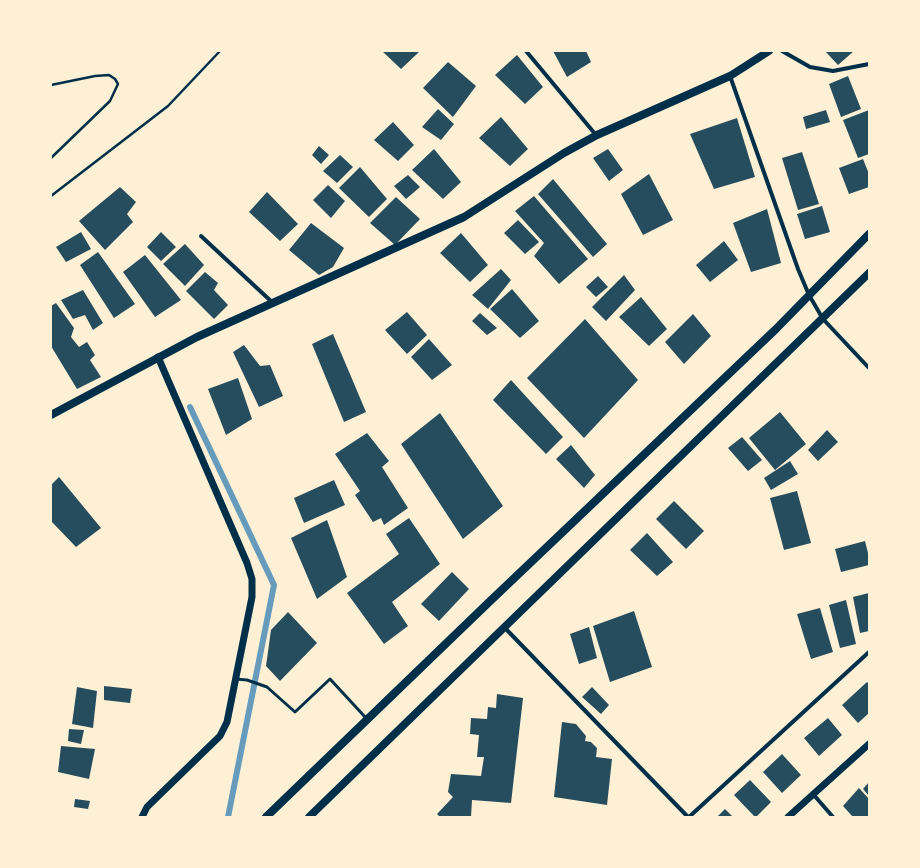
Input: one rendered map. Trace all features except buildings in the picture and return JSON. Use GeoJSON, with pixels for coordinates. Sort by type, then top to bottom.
{"type":"FeatureCollection","features":[{"type":"Feature","properties":{"kind":"main road"},"geometry":{"type":"LineString","coordinates":[[51,415],[197,337],[464,217],[564,153],[597,135],[730,76],[769,51]]}},
{"type":"Feature","properties":{"kind":"main road"},"geometry":{"type":"LineString","coordinates":[[266,817],[758,345],[869,234]]}},
{"type":"Feature","properties":{"kind":"main road"},"geometry":{"type":"LineString","coordinates":[[309,817],[869,273]]}},
{"type":"Feature","properties":{"kind":"street"},"geometry":{"type":"LineString","coordinates":[[526,51],[597,135]]}},
{"type":"Feature","properties":{"kind":"street"},"geometry":{"type":"LineString","coordinates":[[782,51],[810,67],[833,71],[869,64]]}},
{"type":"Feature","properties":{"kind":"street"},"geometry":{"type":"LineString","coordinates":[[730,76],[798,269],[809,295],[823,319],[869,368]]}},
{"type":"Feature","properties":{"kind":"street"},"geometry":{"type":"LineString","coordinates":[[201,236],[274,303]]}},
{"type":"Feature","properties":{"kind":"street"},"geometry":{"type":"LineString","coordinates":[[142,817],[147,807],[220,736],[227,722],[252,597],[252,579],[247,563],[158,357]]}},
{"type":"Feature","properties":{"kind":"street"},"geometry":{"type":"LineString","coordinates":[[504,627],[689,817],[869,652]]}},
{"type":"Feature","properties":{"kind":"street"},"geometry":{"type":"LineString","coordinates":[[788,817],[869,744]]}},
{"type":"Feature","properties":{"kind":"street"},"geometry":{"type":"LineString","coordinates":[[813,794],[834,817]]}},
{"type":"Feature","properties":{"kind":"lane"},"geometry":{"type":"LineString","coordinates":[[236,679],[248,680],[267,686],[295,712],[330,679],[368,720]]}},
{"type":"Feature","properties":{"kind":"path"},"geometry":{"type":"LineString","coordinates":[[51,196],[168,106],[220,51]]}},
{"type":"Feature","properties":{"kind":"path"},"geometry":{"type":"LineString","coordinates":[[51,84],[109,75],[115,79],[118,84],[110,101],[51,158]]}},
{"type":"Feature","properties":{"kind":"waterway"},"geometry":{"type":"LineString","coordinates":[[190,407],[274,585],[228,817]]}}]}
